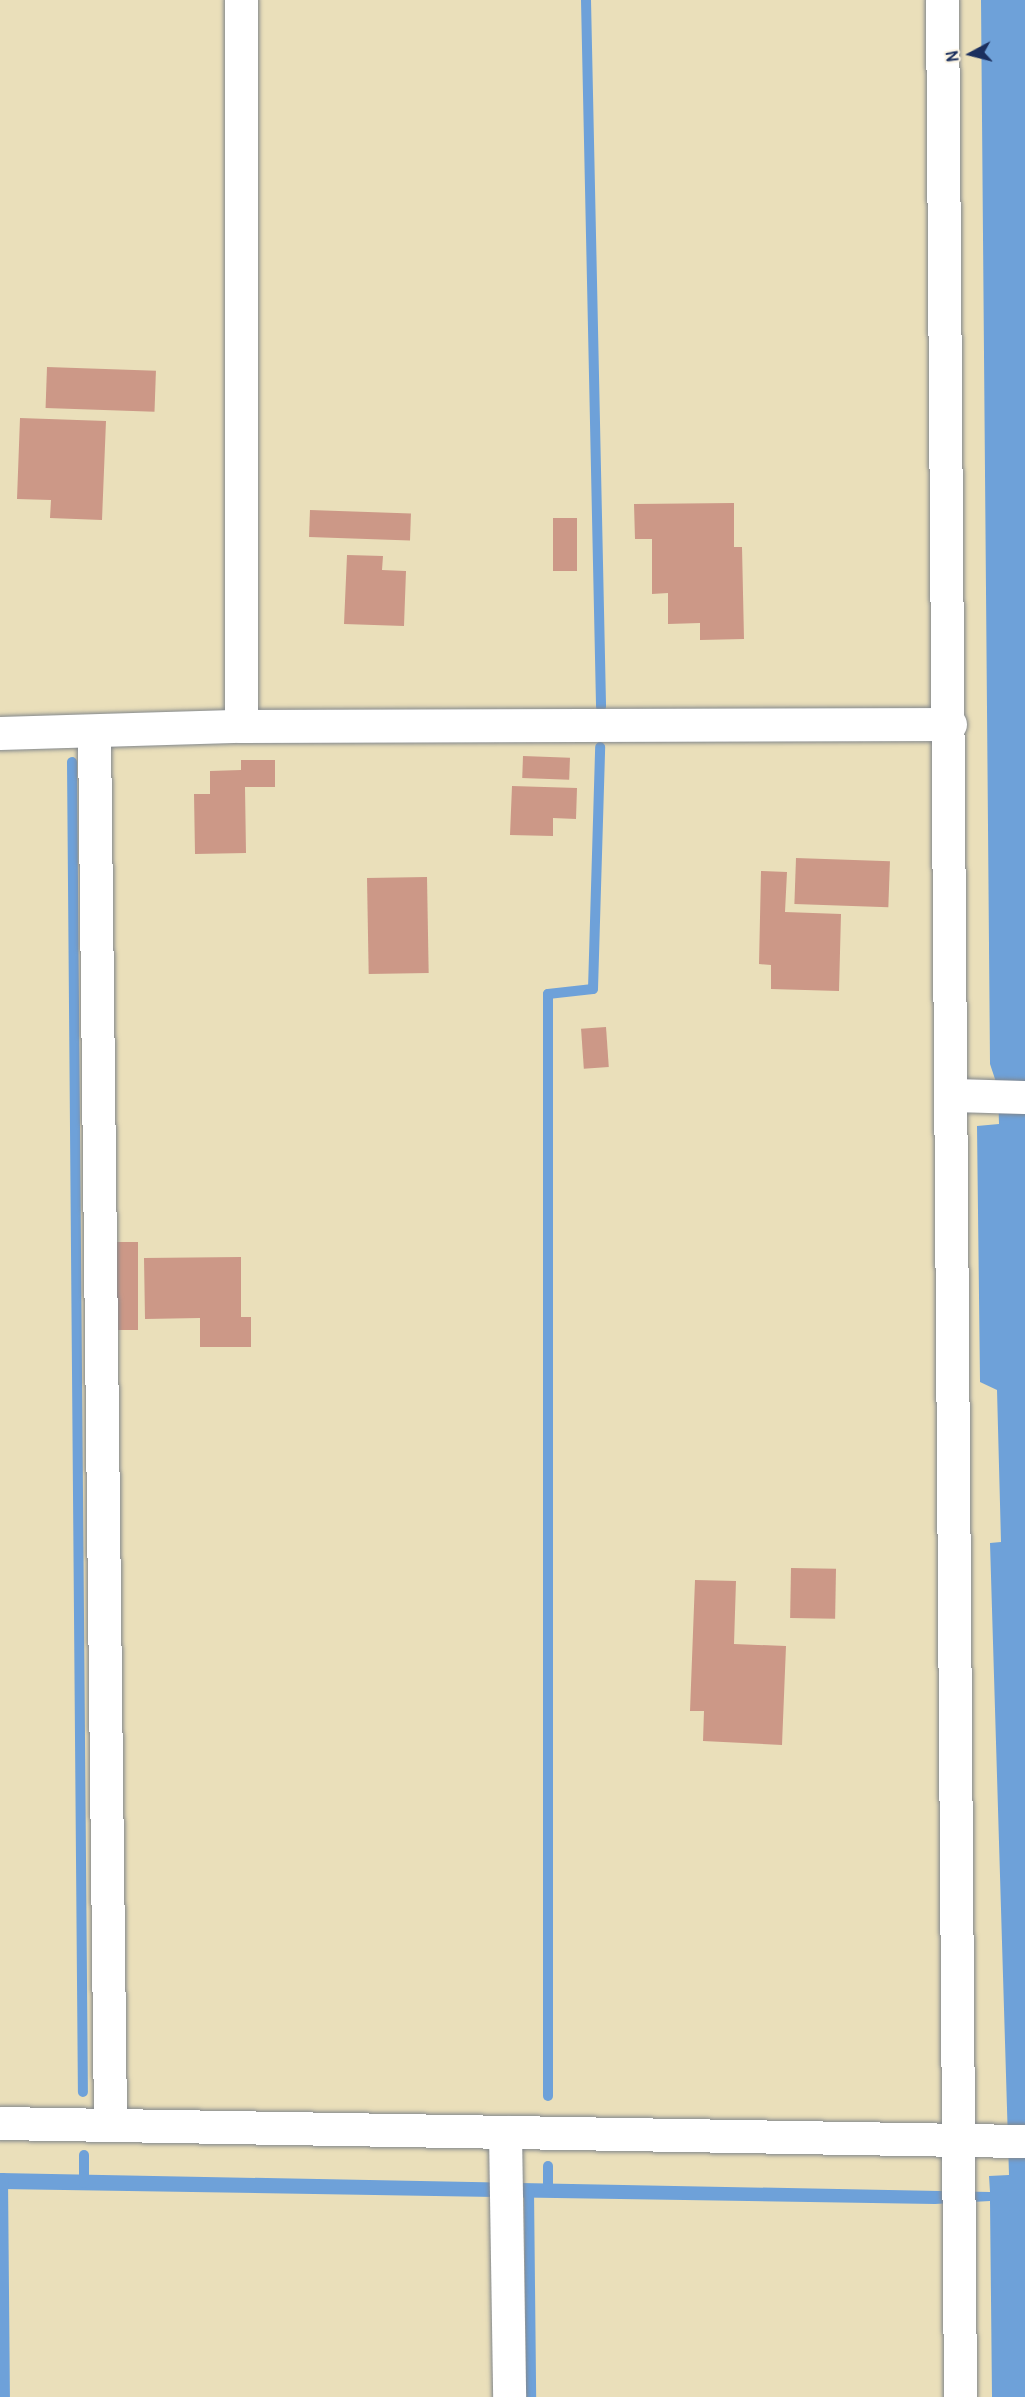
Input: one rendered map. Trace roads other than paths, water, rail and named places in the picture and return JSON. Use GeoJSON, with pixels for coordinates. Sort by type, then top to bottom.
{"type":"FeatureCollection","features":[{"type":"Feature","properties":{"kind":"street"},"geometry":{"type":"LineString","coordinates":[[241,0],[241,726]]}},
{"type":"Feature","properties":{"kind":"street"},"geometry":{"type":"LineString","coordinates":[[942,0],[950,724],[960,2397]]}},
{"type":"Feature","properties":{"kind":"street"},"geometry":{"type":"LineString","coordinates":[[0,733],[241,726],[950,724]]}},
{"type":"Feature","properties":{"kind":"street"},"geometry":{"type":"LineString","coordinates":[[94,732],[110,2125]]}},
{"type":"Feature","properties":{"kind":"street"},"geometry":{"type":"LineString","coordinates":[[952,1095],[1025,1097]]}},
{"type":"Feature","properties":{"kind":"street"},"geometry":{"type":"LineString","coordinates":[[0,2123],[1015,2141]]}},
{"type":"Feature","properties":{"kind":"street"},"geometry":{"type":"LineString","coordinates":[[505,2132],[508,2397]]}},
{"type":"Feature","properties":{"kind":"water"},"geometry":{"type":"Polygon","coordinates":[[[981,0],[1025,0],[1025,2397],[992,2397],[990,2201],[935,2204],[0,2189],[0,2173],[990,2192],[989,2176],[1009,2175],[990,1543],[1001,1542],[997,1390],[980,1382],[977,1126],[999,1124],[998,1088],[990,1064],[981,0]]]}},
{"type":"Feature","properties":{"kind":"waterway"},"geometry":{"type":"LineString","coordinates":[[586,0],[601,707]]}},
{"type":"Feature","properties":{"kind":"waterway"},"geometry":{"type":"LineString","coordinates":[[548,2096],[548,994],[593,989],[600,747]]}},
{"type":"Feature","properties":{"kind":"waterway"},"geometry":{"type":"LineString","coordinates":[[72,762],[83,2092]]}},
{"type":"Feature","properties":{"kind":"waterway"},"geometry":{"type":"LineString","coordinates":[[84,2155],[84,2183]]}},
{"type":"Feature","properties":{"kind":"waterway"},"geometry":{"type":"LineString","coordinates":[[548,2166],[548,2190]]}},
{"type":"Feature","properties":{"kind":"waterway"},"geometry":{"type":"LineString","coordinates":[[3,2178],[5,2397]]}},
{"type":"Feature","properties":{"kind":"waterway"},"geometry":{"type":"LineString","coordinates":[[529,2190],[531,2397]]}}]}
